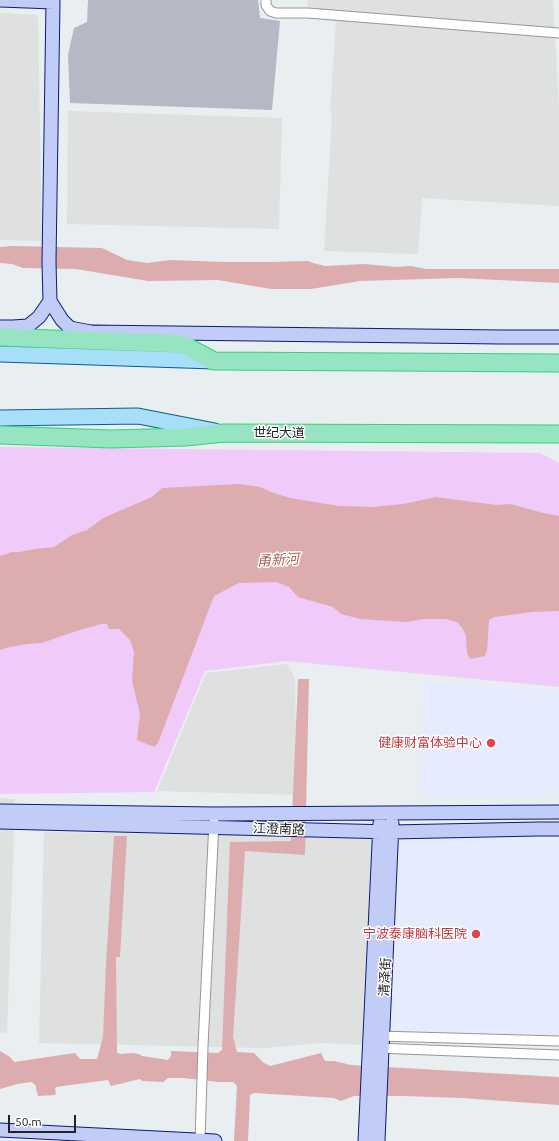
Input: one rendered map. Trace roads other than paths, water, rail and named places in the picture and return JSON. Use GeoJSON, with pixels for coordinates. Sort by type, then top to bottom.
{"type":"FeatureCollection","features":[{"type":"Feature","properties":{"kind":"highway"},"geometry":{"type":"LineString","coordinates":[[0,337],[182,344],[214,361],[559,363]]}},
{"type":"Feature","properties":{"kind":"highway"},"geometry":{"type":"LineString","coordinates":[[0,435],[122,439],[186,437],[224,433]]}},
{"type":"Feature","properties":{"kind":"highway","name":"世纪大道"},"geometry":{"type":"LineString","coordinates":[[224,433],[559,434]]}},
{"type":"Feature","properties":{"kind":"main road"},"geometry":{"type":"LineString","coordinates":[[0,354],[214,361]]}},
{"type":"Feature","properties":{"kind":"main road","name":"世纪大道"},"geometry":{"type":"LineString","coordinates":[[0,418],[138,416],[224,433]]}},
{"type":"Feature","properties":{"kind":"street"},"geometry":{"type":"LineString","coordinates":[[0,0],[52,2],[49,262],[50,301],[62,320],[70,328],[91,332],[559,337]]}},
{"type":"Feature","properties":{"kind":"street"},"geometry":{"type":"LineString","coordinates":[[266,0],[266,5],[270,11],[276,13],[308,13],[559,33]]}},
{"type":"Feature","properties":{"kind":"street"},"geometry":{"type":"LineString","coordinates":[[0,327],[28,326],[39,317],[50,301]]}},
{"type":"Feature","properties":{"kind":"street","name":"江澄南路"},"geometry":{"type":"LineString","coordinates":[[0,811],[214,821],[385,832],[559,829]]}},
{"type":"Feature","properties":{"kind":"street","name":"江澄南路"},"geometry":{"type":"LineString","coordinates":[[0,822],[214,821],[386,813],[559,812]]}},
{"type":"Feature","properties":{"kind":"street","name":"清泽街"},"geometry":{"type":"LineString","coordinates":[[365,1141],[381,1063],[376,1042],[386,813]]}},
{"type":"Feature","properties":{"kind":"street"},"geometry":{"type":"LineString","coordinates":[[200,1140],[214,821]]}},
{"type":"Feature","properties":{"kind":"street"},"geometry":{"type":"LineString","coordinates":[[376,1042],[559,1041]]}},
{"type":"Feature","properties":{"kind":"street"},"geometry":{"type":"LineString","coordinates":[[376,1042],[559,1055]]}},
{"type":"Feature","properties":{"kind":"street","name":"清泽街"},"geometry":{"type":"LineString","coordinates":[[376,1042],[368,1061],[378,1141]]}},
{"type":"Feature","properties":{"kind":"street"},"geometry":{"type":"LineString","coordinates":[[0,1130],[113,1138],[215,1141]]}},
{"type":"Feature","properties":{"kind":"water"},"geometry":{"type":"Polygon","coordinates":[[[0,247],[102,248],[127,260],[147,263],[170,260],[225,262],[308,261],[325,266],[364,264],[397,267],[411,266],[426,269],[559,269],[559,283],[458,278],[360,281],[311,289],[271,289],[218,280],[148,281],[76,269],[23,268],[12,264],[0,263],[0,247]]]}},
{"type":"Feature","properties":{"kind":"water","name":"甬新河"},"geometry":{"type":"Polygon","coordinates":[[[239,484],[260,487],[290,498],[339,506],[372,507],[403,504],[436,497],[496,505],[510,504],[559,516],[559,611],[532,612],[495,617],[489,620],[487,650],[485,656],[470,659],[467,653],[466,636],[463,629],[457,622],[446,619],[424,619],[406,622],[361,619],[341,614],[333,607],[298,597],[289,587],[276,582],[239,583],[214,596],[158,743],[154,747],[137,740],[140,714],[132,681],[134,652],[130,640],[119,629],[109,629],[107,624],[101,624],[42,643],[9,647],[0,650],[0,556],[12,552],[54,547],[72,535],[87,530],[103,518],[152,497],[162,488],[239,484]]]}},
{"type":"Feature","properties":{"kind":"water"},"geometry":{"type":"Polygon","coordinates":[[[298,679],[309,679],[305,855],[245,851],[233,1037],[237,1052],[254,1053],[264,1063],[270,1066],[321,1053],[325,1061],[334,1061],[351,1065],[559,1077],[559,1105],[462,1098],[403,1096],[354,1096],[341,1101],[334,1098],[254,1093],[250,1095],[248,1141],[234,1141],[237,1086],[233,1082],[168,1078],[163,1082],[142,1081],[140,1079],[111,1086],[108,1080],[56,1087],[55,1095],[38,1096],[36,1086],[32,1082],[17,1084],[0,1089],[0,1051],[10,1057],[14,1062],[75,1053],[80,1059],[97,1059],[103,1037],[114,836],[127,836],[120,957],[116,957],[117,1053],[132,1053],[168,1060],[171,1056],[171,1051],[218,1053],[222,1050],[230,842],[291,841],[298,679]]]}},
{"type":"Feature","properties":{"kind":"place","name":"健康财富体验中心"},"geometry":{"type":"Point","coordinates":[491,743]}},
{"type":"Feature","properties":{"kind":"place","name":"宁波泰康脑科医院"},"geometry":{"type":"Point","coordinates":[476,934]}}]}
